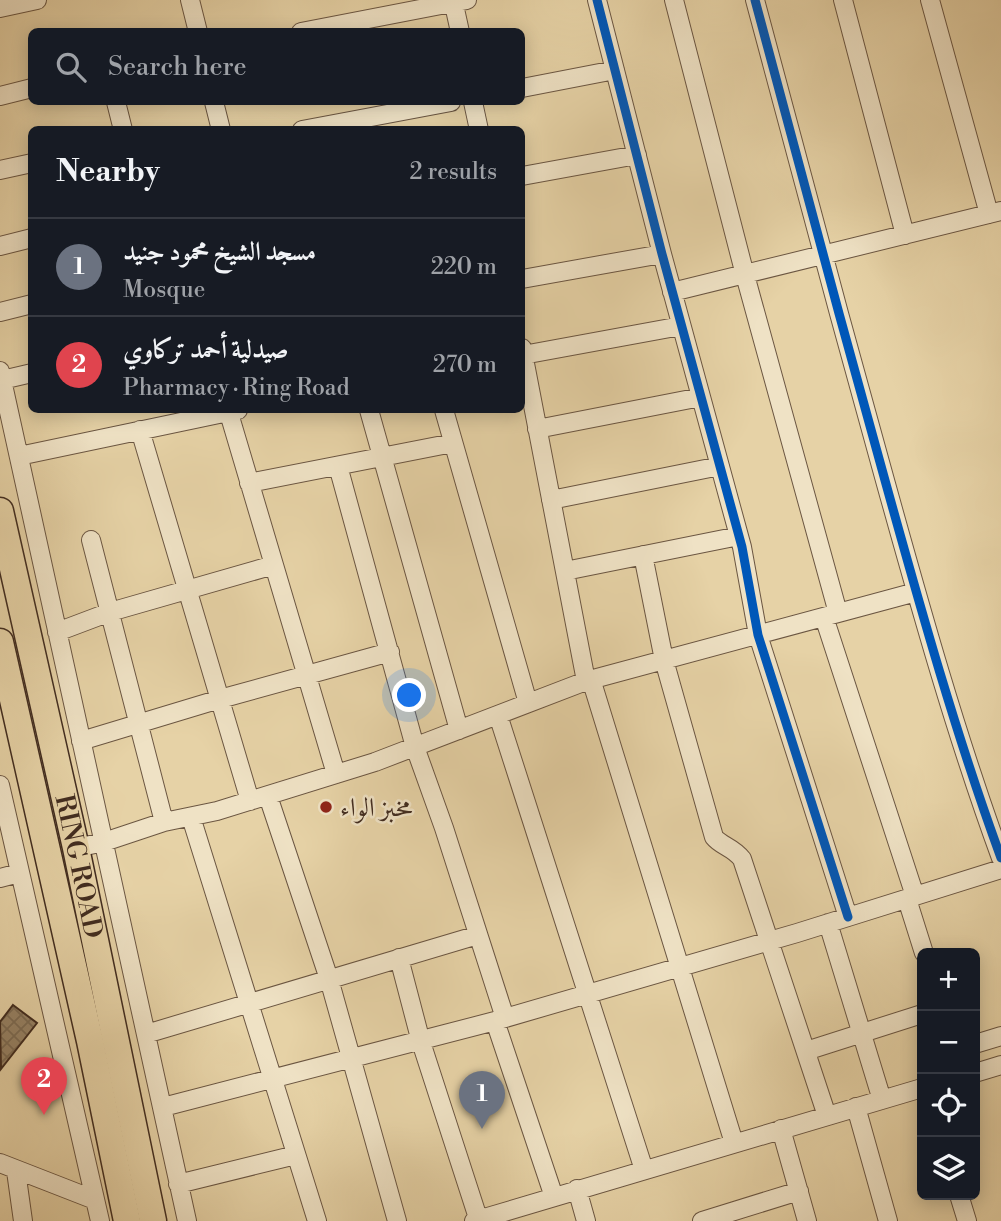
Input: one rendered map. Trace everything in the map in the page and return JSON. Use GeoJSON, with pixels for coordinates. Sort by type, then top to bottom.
{"type":"FeatureCollection","features":[{"type":"Feature","properties":{"kind":"highway","name":"RING ROAD"},"geometry":{"type":"LineString","coordinates":[[0,511],[76,848],[153,1221]]}},
{"type":"Feature","properties":{"kind":"highway","name":"RING ROAD"},"geometry":{"type":"LineString","coordinates":[[0,642],[84,1014],[127,1221]]}},
{"type":"Feature","properties":{"kind":"street"},"geometry":{"type":"LineString","coordinates":[[0,8],[37,0]]}},
{"type":"Feature","properties":{"kind":"street"},"geometry":{"type":"LineString","coordinates":[[190,0],[197,28]]}},
{"type":"Feature","properties":{"kind":"street"},"geometry":{"type":"LineString","coordinates":[[597,0],[681,326],[739,536],[758,635],[849,917]]}},
{"type":"Feature","properties":{"kind":"street"},"geometry":{"type":"LineString","coordinates":[[674,0],[831,615],[911,897],[923,948]]}},
{"type":"Feature","properties":{"kind":"street"},"geometry":{"type":"LineString","coordinates":[[755,0],[822,256],[916,592],[973,780],[1001,858]]}},
{"type":"Feature","properties":{"kind":"street"},"geometry":{"type":"LineString","coordinates":[[843,0],[905,235]]}},
{"type":"Feature","properties":{"kind":"street"},"geometry":{"type":"LineString","coordinates":[[672,292],[995,212],[930,0]]}},
{"type":"Feature","properties":{"kind":"street"},"geometry":{"type":"LineString","coordinates":[[321,28],[458,1],[460,28]]}},
{"type":"Feature","properties":{"kind":"street"},"geometry":{"type":"LineString","coordinates":[[525,87],[615,70]]}},
{"type":"Feature","properties":{"kind":"street"},"geometry":{"type":"LineString","coordinates":[[0,96],[28,89]]}},
{"type":"Feature","properties":{"kind":"street"},"geometry":{"type":"LineString","coordinates":[[117,105],[122,126]]}},
{"type":"Feature","properties":{"kind":"street"},"geometry":{"type":"LineString","coordinates":[[215,105],[220,126]]}},
{"type":"Feature","properties":{"kind":"street"},"geometry":{"type":"LineString","coordinates":[[323,126],[434,105]]}},
{"type":"Feature","properties":{"kind":"street"},"geometry":{"type":"LineString","coordinates":[[474,105],[478,126]]}},
{"type":"Feature","properties":{"kind":"street"},"geometry":{"type":"LineString","coordinates":[[525,175],[637,155]]}},
{"type":"Feature","properties":{"kind":"street"},"geometry":{"type":"LineString","coordinates":[[0,170],[28,164]]}},
{"type":"Feature","properties":{"kind":"street"},"geometry":{"type":"LineString","coordinates":[[0,246],[28,239]]}},
{"type":"Feature","properties":{"kind":"street"},"geometry":{"type":"LineString","coordinates":[[525,278],[662,254]]}},
{"type":"Feature","properties":{"kind":"street"},"geometry":{"type":"LineString","coordinates":[[0,312],[28,305]]}},
{"type":"Feature","properties":{"kind":"street"},"geometry":{"type":"LineString","coordinates":[[525,351],[681,326]]}},
{"type":"Feature","properties":{"kind":"street"},"geometry":{"type":"LineString","coordinates":[[525,367],[589,680],[734,1143]]}},
{"type":"Feature","properties":{"kind":"street"},"geometry":{"type":"LineString","coordinates":[[28,373],[1,375],[187,1221]]}},
{"type":"Feature","properties":{"kind":"street"},"geometry":{"type":"LineString","coordinates":[[537,429],[701,397]]}},
{"type":"Feature","properties":{"kind":"street"},"geometry":{"type":"LineString","coordinates":[[19,456],[217,413]]}},
{"type":"Feature","properties":{"kind":"street"},"geometry":{"type":"LineString","coordinates":[[232,413],[249,483],[336,774]]}},
{"type":"Feature","properties":{"kind":"street"},"geometry":{"type":"LineString","coordinates":[[370,413],[459,730]]}},
{"type":"Feature","properties":{"kind":"street"},"geometry":{"type":"LineString","coordinates":[[445,413],[528,703]]}},
{"type":"Feature","properties":{"kind":"street"},"geometry":{"type":"LineString","coordinates":[[139,430],[250,801]]}},
{"type":"Feature","properties":{"kind":"street"},"geometry":{"type":"LineString","coordinates":[[249,483],[453,443]]}},
{"type":"Feature","properties":{"kind":"street"},"geometry":{"type":"LineString","coordinates":[[338,466],[415,747],[478,935],[500,1020],[554,1197]]}},
{"type":"Feature","properties":{"kind":"street"},"geometry":{"type":"LineString","coordinates":[[551,500],[720,467]]}},
{"type":"Feature","properties":{"kind":"street"},"geometry":{"type":"LineString","coordinates":[[565,571],[739,536]]}},
{"type":"Feature","properties":{"kind":"street"},"geometry":{"type":"LineString","coordinates":[[91,540],[164,822]]}},
{"type":"Feature","properties":{"kind":"street"},"geometry":{"type":"LineString","coordinates":[[643,555],[664,660],[714,837],[736,850],[742,859],[827,1116]]}},
{"type":"Feature","properties":{"kind":"street"},"geometry":{"type":"LineString","coordinates":[[57,632],[110,612],[274,565]]}},
{"type":"Feature","properties":{"kind":"street"},"geometry":{"type":"LineString","coordinates":[[76,848],[268,796],[336,774],[415,747],[589,680],[916,592]]}},
{"type":"Feature","properties":{"kind":"street"},"geometry":{"type":"LineString","coordinates":[[82,741],[390,652]]}},
{"type":"Feature","properties":{"kind":"street"},"geometry":{"type":"LineString","coordinates":[[498,715],[644,1170]]}},
{"type":"Feature","properties":{"kind":"street"},"geometry":{"type":"LineString","coordinates":[[0,785],[100,1221]]}},
{"type":"Feature","properties":{"kind":"street"},"geometry":{"type":"LineString","coordinates":[[268,796],[329,979],[397,1221]]}},
{"type":"Feature","properties":{"kind":"street"},"geometry":{"type":"LineString","coordinates":[[191,817],[317,1221]]}},
{"type":"Feature","properties":{"kind":"street"},"geometry":{"type":"LineString","coordinates":[[163,1107],[500,1020],[770,941],[1001,869]]}},
{"type":"Feature","properties":{"kind":"street"},"geometry":{"type":"LineString","coordinates":[[0,878],[19,873]]}},
{"type":"Feature","properties":{"kind":"street"},"geometry":{"type":"LineString","coordinates":[[828,923],[882,1100]]}},
{"type":"Feature","properties":{"kind":"street"},"geometry":{"type":"LineString","coordinates":[[146,1034],[478,935]]}},
{"type":"Feature","properties":{"kind":"street"},"geometry":{"type":"LineString","coordinates":[[399,958],[421,1042],[477,1220],[917,1090]]}},
{"type":"Feature","properties":{"kind":"street"},"geometry":{"type":"LineString","coordinates":[[806,1051],[917,1015]]}},
{"type":"Feature","properties":{"kind":"street"},"geometry":{"type":"LineString","coordinates":[[980,1042],[1001,1035]]}},
{"type":"Feature","properties":{"kind":"street"},"geometry":{"type":"LineString","coordinates":[[980,1071],[1001,1065]]}},
{"type":"Feature","properties":{"kind":"street"},"geometry":{"type":"LineString","coordinates":[[856,1107],[888,1221]]}},
{"type":"Feature","properties":{"kind":"street"},"geometry":{"type":"LineString","coordinates":[[781,1129],[807,1221]]}},
{"type":"Feature","properties":{"kind":"street"},"geometry":{"type":"LineString","coordinates":[[178,1184],[296,1155]]}},
{"type":"Feature","properties":{"kind":"street"},"geometry":{"type":"LineString","coordinates":[[8,1167],[95,1200]]}},
{"type":"Feature","properties":{"kind":"street"},"geometry":{"type":"LineString","coordinates":[[8,1167],[23,1221]]}},
{"type":"Feature","properties":{"kind":"street"},"geometry":{"type":"LineString","coordinates":[[578,1189],[586,1221]]}},
{"type":"Feature","properties":{"kind":"street"},"geometry":{"type":"LineString","coordinates":[[702,1221],[799,1191]]}},
{"type":"Feature","properties":{"kind":"street"},"geometry":{"type":"LineString","coordinates":[[961,1200],[967,1221]]}},
{"type":"Feature","properties":{"kind":"building"},"geometry":{"type":"Polygon","coordinates":[[[13,1005],[37,1023],[1,1069],[0,1022],[13,1005]]]}},
{"type":"Feature","properties":{"kind":"cycle path"},"geometry":{"type":"LineString","coordinates":[[597,0],[662,254],[742,547],[758,635],[848,917]]}},
{"type":"Feature","properties":{"kind":"cycle path"},"geometry":{"type":"LineString","coordinates":[[755,0],[912,578],[954,719],[1001,858]]}},
{"type":"Feature","properties":{"kind":"place","name":"مخبز الواء"},"geometry":{"type":"Point","coordinates":[326,807]}},
{"type":"Feature","properties":{"kind":"place","name":"صيدلية أحمد تركاوي"},"geometry":{"type":"Point","coordinates":[44,1115]}},
{"type":"Feature","properties":{"kind":"place","name":"مسجد الشيخ محمود جنيد"},"geometry":{"type":"Point","coordinates":[482,1129]}}]}
